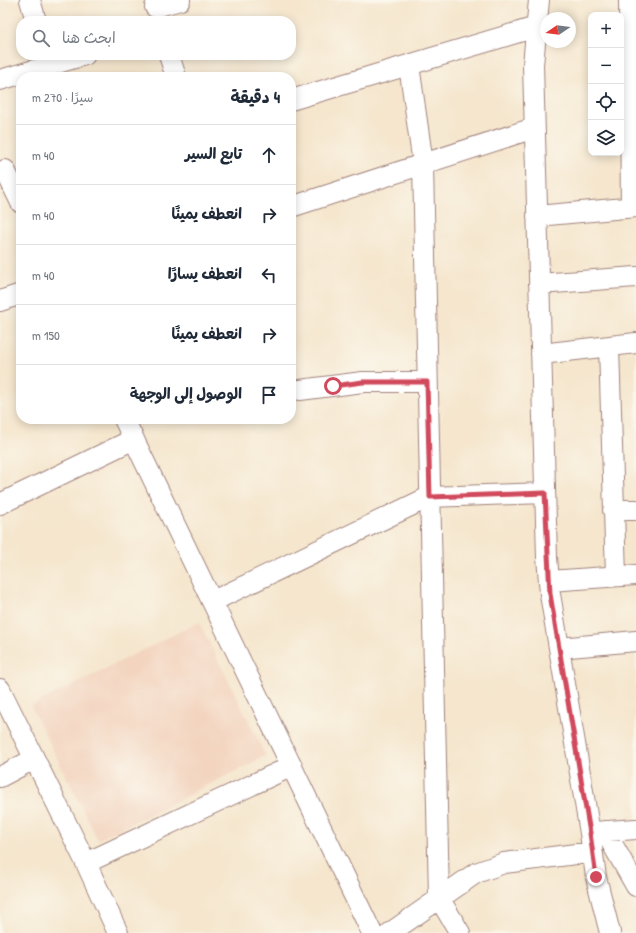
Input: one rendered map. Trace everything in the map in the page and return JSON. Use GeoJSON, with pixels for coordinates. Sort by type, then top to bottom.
{"type":"FeatureCollection","features":[{"type":"Feature","properties":{"kind":"street"},"geometry":{"type":"LineString","coordinates":[[30,0],[35,16]]}},
{"type":"Feature","properties":{"kind":"street"},"geometry":{"type":"LineString","coordinates":[[156,9],[180,0]]}},
{"type":"Feature","properties":{"kind":"street"},"geometry":{"type":"LineString","coordinates":[[539,0],[533,65],[534,128],[549,581],[560,648],[597,832],[636,886]]}},
{"type":"Feature","properties":{"kind":"street"},"geometry":{"type":"LineString","coordinates":[[537,216],[634,207],[629,0]]}},
{"type":"Feature","properties":{"kind":"street"},"geometry":{"type":"LineString","coordinates":[[296,99],[536,27]]}},
{"type":"Feature","properties":{"kind":"street"},"geometry":{"type":"LineString","coordinates":[[28,72],[69,60]]}},
{"type":"Feature","properties":{"kind":"street"},"geometry":{"type":"LineString","coordinates":[[171,60],[174,72]]}},
{"type":"Feature","properties":{"kind":"street"},"geometry":{"type":"LineString","coordinates":[[409,65],[423,164],[439,898],[460,933]]}},
{"type":"Feature","properties":{"kind":"street"},"geometry":{"type":"LineString","coordinates":[[0,80],[16,75]]}},
{"type":"Feature","properties":{"kind":"street"},"geometry":{"type":"LineString","coordinates":[[296,205],[534,128]]}},
{"type":"Feature","properties":{"kind":"street"},"geometry":{"type":"LineString","coordinates":[[9,169],[16,189]]}},
{"type":"Feature","properties":{"kind":"street"},"geometry":{"type":"LineString","coordinates":[[539,284],[636,277]]}},
{"type":"Feature","properties":{"kind":"street"},"geometry":{"type":"LineString","coordinates":[[0,301],[16,296]]}},
{"type":"Feature","properties":{"kind":"street"},"geometry":{"type":"LineString","coordinates":[[542,354],[636,343]]}},
{"type":"Feature","properties":{"kind":"street"},"geometry":{"type":"LineString","coordinates":[[609,346],[616,576]]}},
{"type":"Feature","properties":{"kind":"street"},"geometry":{"type":"LineString","coordinates":[[300,390],[363,382],[427,382]]}},
{"type":"Feature","properties":{"kind":"street"},"geometry":{"type":"LineString","coordinates":[[126,424],[372,933]]}},
{"type":"Feature","properties":{"kind":"street"},"geometry":{"type":"LineString","coordinates":[[0,504],[134,439]]}},
{"type":"Feature","properties":{"kind":"street"},"geometry":{"type":"LineString","coordinates":[[213,601],[430,497],[545,493]]}},
{"type":"Feature","properties":{"kind":"street"},"geometry":{"type":"LineString","coordinates":[[613,510],[636,510]]}},
{"type":"Feature","properties":{"kind":"street"},"geometry":{"type":"LineString","coordinates":[[549,581],[636,575]]}},
{"type":"Feature","properties":{"kind":"street"},"geometry":{"type":"LineString","coordinates":[[560,648],[636,641]]}},
{"type":"Feature","properties":{"kind":"street"},"geometry":{"type":"LineString","coordinates":[[0,689],[86,863],[118,933]]}},
{"type":"Feature","properties":{"kind":"street"},"geometry":{"type":"LineString","coordinates":[[0,776],[34,759]]}},
{"type":"Feature","properties":{"kind":"street"},"geometry":{"type":"LineString","coordinates":[[86,863],[292,766]]}},
{"type":"Feature","properties":{"kind":"street"},"geometry":{"type":"LineString","coordinates":[[597,832],[636,829]]}},
{"type":"Feature","properties":{"kind":"street"},"geometry":{"type":"LineString","coordinates":[[597,832],[592,852],[596,877],[610,933]]}},
{"type":"Feature","properties":{"kind":"street"},"geometry":{"type":"LineString","coordinates":[[390,933],[476,873],[491,866],[592,852]]}},
{"type":"Feature","properties":{"kind":"shaded area"},"geometry":{"type":"Polygon","coordinates":[[[199,622],[266,756],[98,840],[31,706],[199,622]]]}},
{"type":"Feature","properties":{"kind":"route"},"geometry":{"type":"LineString","coordinates":[[333,386],[363,382],[427,382],[430,497],[545,493],[550,594],[596,877]]}}]}
